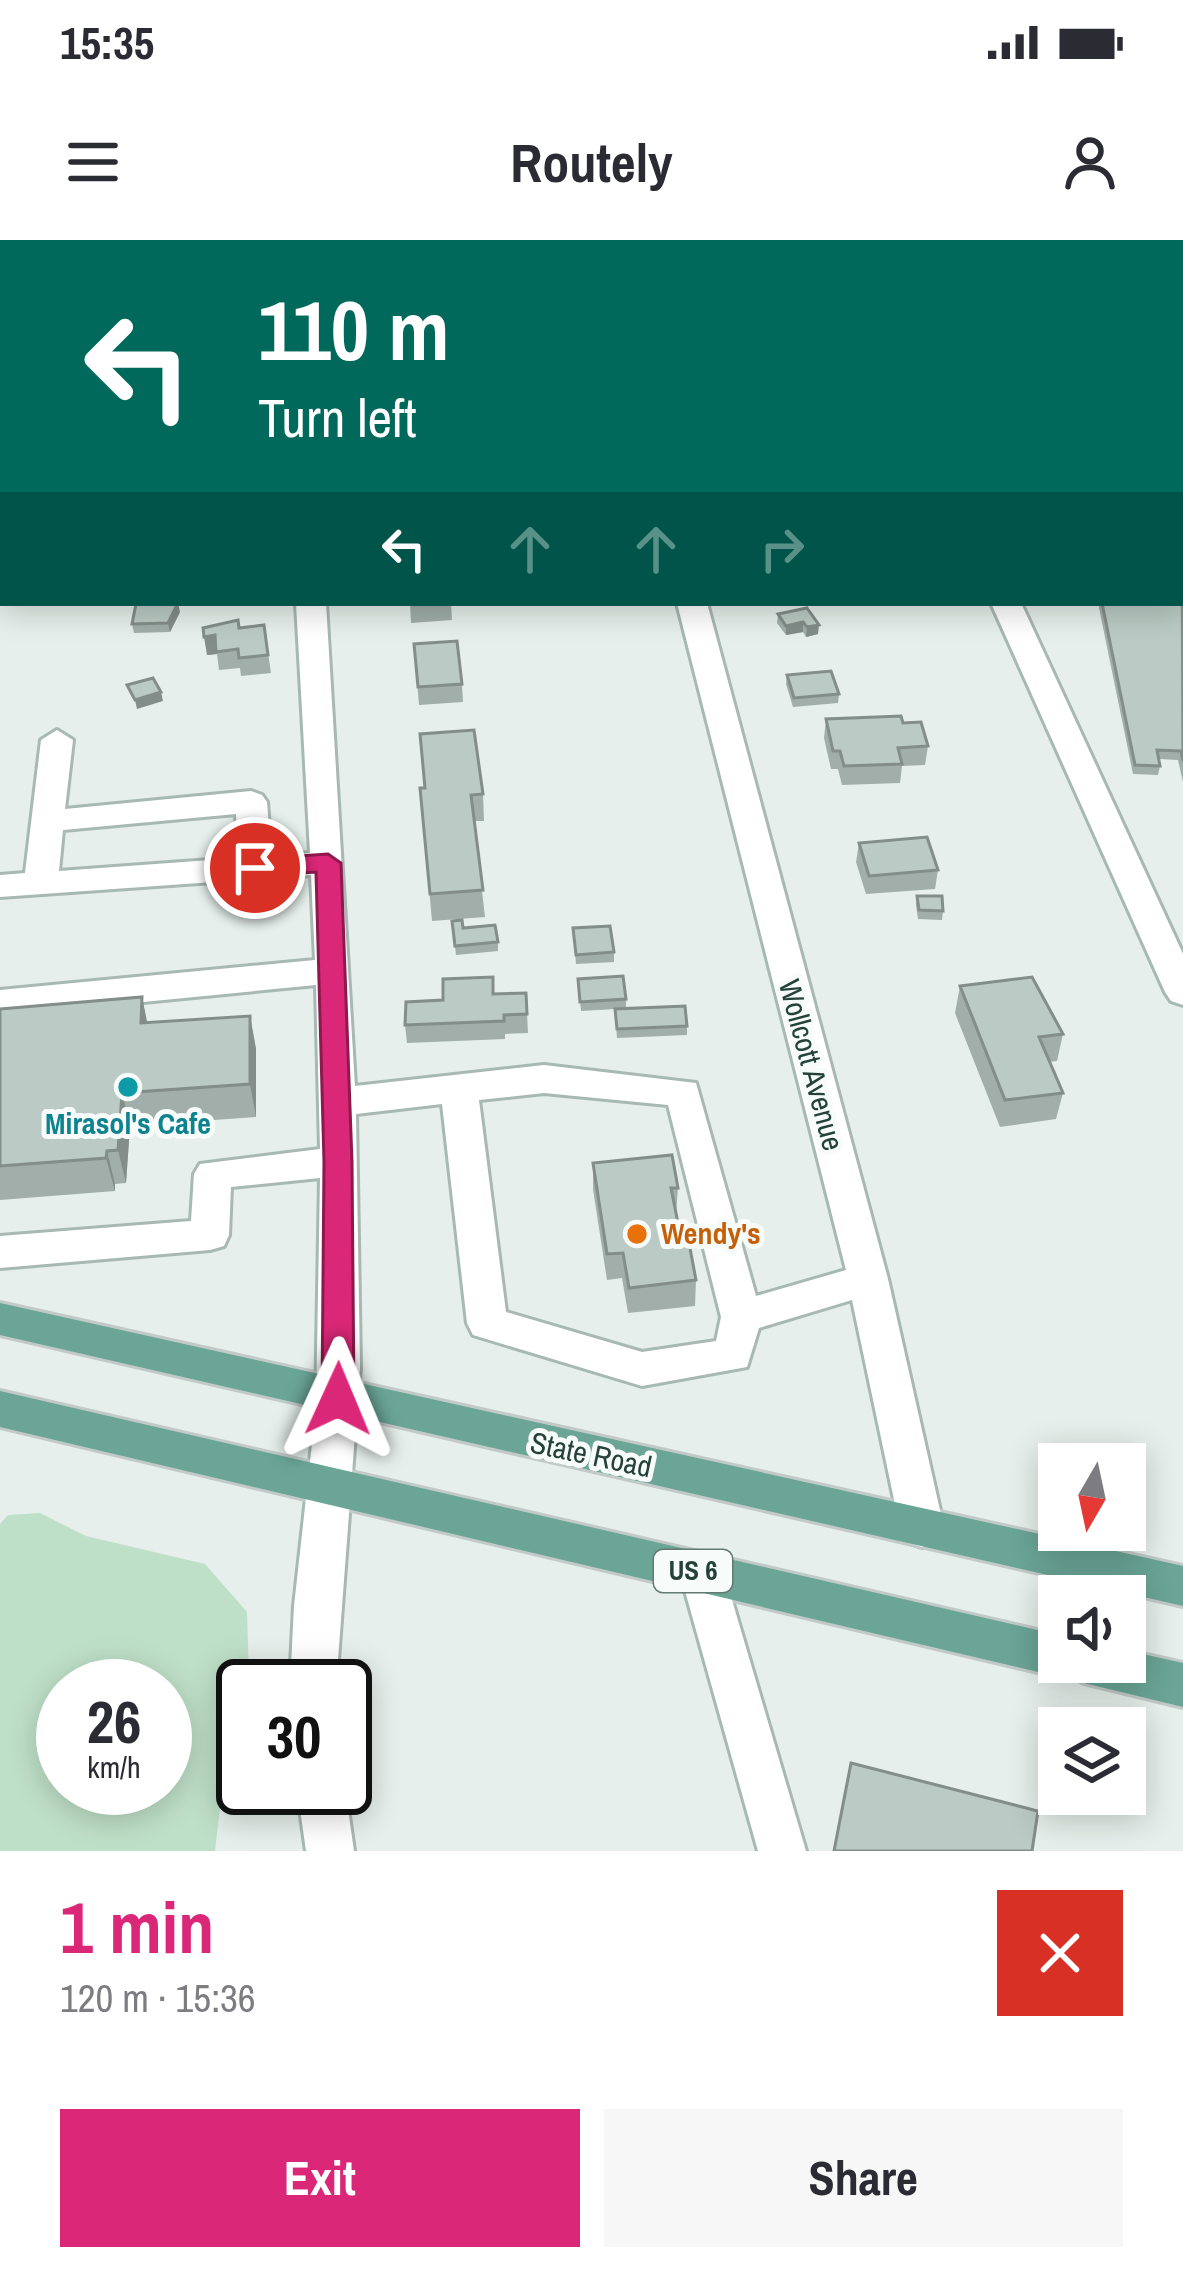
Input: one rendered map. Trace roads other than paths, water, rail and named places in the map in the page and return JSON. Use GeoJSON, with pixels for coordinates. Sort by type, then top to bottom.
{"type":"FeatureCollection","features":[{"type":"Feature","properties":{"kind":"main road","name":"State Road"},"geometry":{"type":"LineString","coordinates":[[0,1319],[338,1399],[1183,1586]]}},
{"type":"Feature","properties":{"kind":"main road","name":"US 6"},"geometry":{"type":"LineString","coordinates":[[0,1409],[1038,1651]]}},
{"type":"Feature","properties":{"kind":"main road"},"geometry":{"type":"LineString","coordinates":[[1146,1676],[1183,1685]]}},
{"type":"Feature","properties":{"kind":"street"},"geometry":{"type":"LineString","coordinates":[[311,606],[328,863],[338,1162],[338,1399],[315,1597],[314,1659]]}},
{"type":"Feature","properties":{"kind":"street","name":"Wollcott Avenue"},"geometry":{"type":"LineString","coordinates":[[693,606],[868,1280],[922,1528]]}},
{"type":"Feature","properties":{"kind":"street"},"geometry":{"type":"LineString","coordinates":[[1007,606],[1183,992]]}},
{"type":"Feature","properties":{"kind":"street"},"geometry":{"type":"LineString","coordinates":[[40,883],[57,740]]}},
{"type":"Feature","properties":{"kind":"street"},"geometry":{"type":"LineString","coordinates":[[48,820],[251,802],[255,868]]}},
{"type":"Feature","properties":{"kind":"street"},"geometry":{"type":"LineString","coordinates":[[0,886],[328,863]]}},
{"type":"Feature","properties":{"kind":"street"},"geometry":{"type":"LineString","coordinates":[[0,1003],[332,971]]}},
{"type":"Feature","properties":{"kind":"street"},"geometry":{"type":"LineString","coordinates":[[336,1102],[459,1088],[544,1079],[683,1093],[741,1316],[733,1354],[642,1370],[487,1323],[459,1088]]}},
{"type":"Feature","properties":{"kind":"street"},"geometry":{"type":"LineString","coordinates":[[0,1252],[210,1235],[213,1174],[338,1162]]}},
{"type":"Feature","properties":{"kind":"street"},"geometry":{"type":"LineString","coordinates":[[741,1316],[868,1280]]}},
{"type":"Feature","properties":{"kind":"street"},"geometry":{"type":"LineString","coordinates":[[702,1573],[782,1851]]}},
{"type":"Feature","properties":{"kind":"street"},"geometry":{"type":"LineString","coordinates":[[325,1815],[330,1851]]}},
{"type":"Feature","properties":{"kind":"place","name":"Mirasol's Cafe"},"geometry":{"type":"Point","coordinates":[128,1087]}},
{"type":"Feature","properties":{"kind":"place","name":"Wendy's"},"geometry":{"type":"Point","coordinates":[637,1234]}}]}
